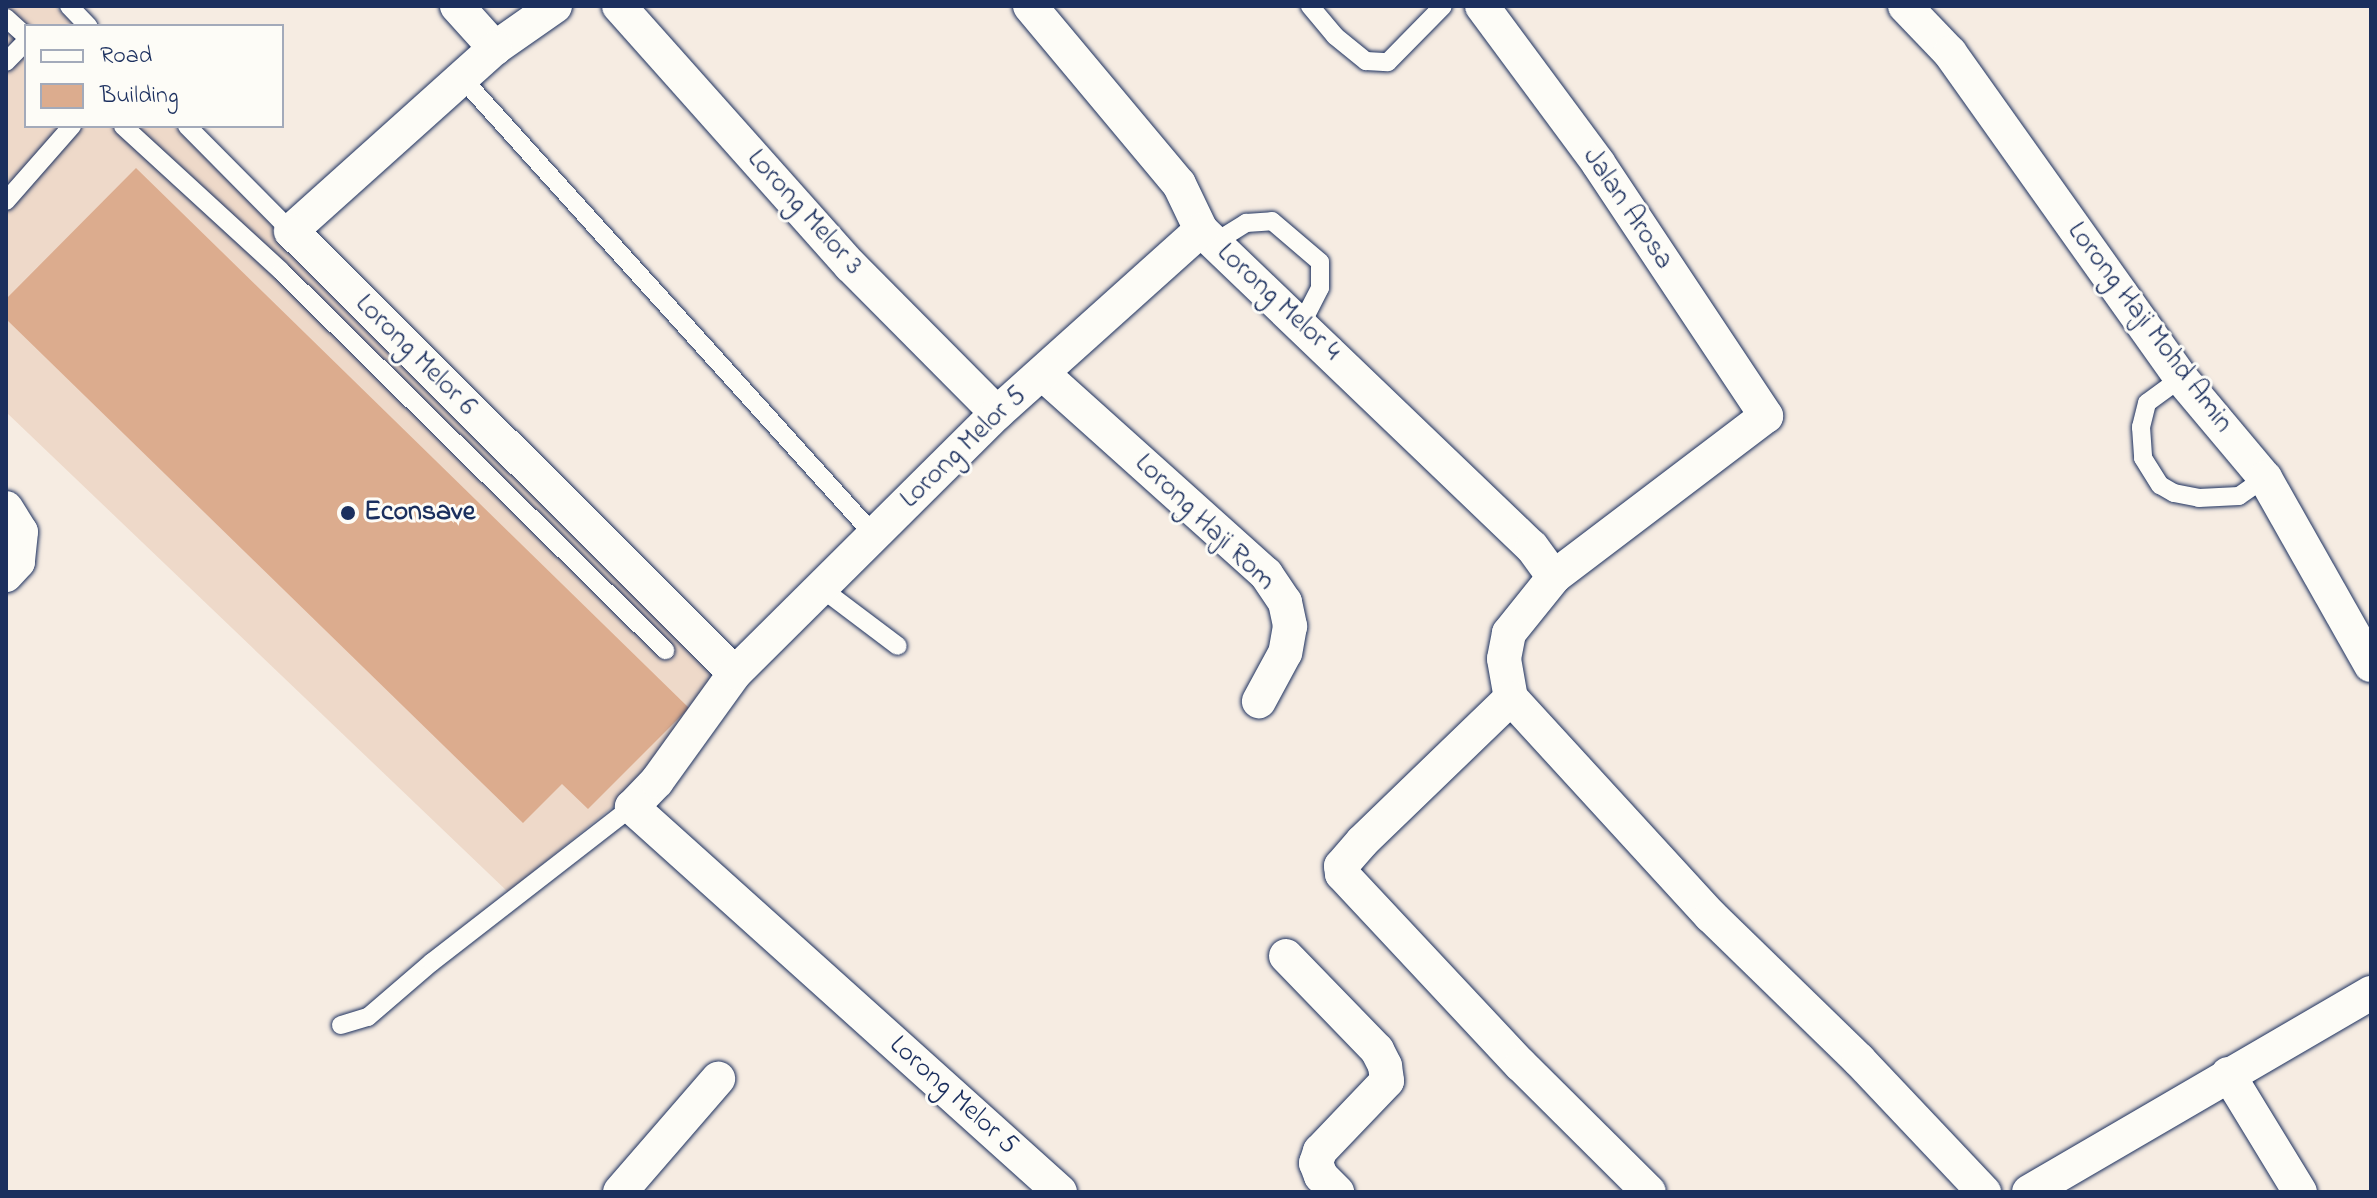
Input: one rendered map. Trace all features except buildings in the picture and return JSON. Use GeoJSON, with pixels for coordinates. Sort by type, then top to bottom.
{"type":"FeatureCollection","features":[{"type":"Feature","properties":{"kind":"street"},"geometry":{"type":"LineString","coordinates":[[457,6],[495,48]]}},
{"type":"Feature","properties":{"kind":"street"},"geometry":{"type":"LineString","coordinates":[[299,240],[462,78],[495,48],[555,6]]}},
{"type":"Feature","properties":{"kind":"street","name":"Lorong Melor 3"},"geometry":{"type":"LineString","coordinates":[[619,6],[851,266],[997,413]]}},
{"type":"Feature","properties":{"kind":"street","name":"Lorong Melor 4"},"geometry":{"type":"LineString","coordinates":[[1030,6],[1179,184],[1207,236],[1532,547],[1554,577]]}},
{"type":"Feature","properties":{"kind":"street","name":"Jalan Arosa"},"geometry":{"type":"LineString","coordinates":[[1482,6],[1598,163],[1766,416],[1554,577]]}},
{"type":"Feature","properties":{"kind":"street","name":"Lorong Haji Mohd Amin"},"geometry":{"type":"LineString","coordinates":[[1905,6],[1950,53],[2181,378],[2265,478],[2371,665]]}},
{"type":"Feature","properties":{"kind":"street","name":"Lorong Melor 5"},"geometry":{"type":"LineString","coordinates":[[1060,1192],[632,807],[657,781],[735,673],[997,413],[1207,236]]}},
{"type":"Feature","properties":{"kind":"street","name":"Lorong Melor 6"},"geometry":{"type":"LineString","coordinates":[[299,240],[735,673]]}},
{"type":"Feature","properties":{"kind":"street","name":"Lorong Haji Rom"},"geometry":{"type":"LineString","coordinates":[[1043,374],[1266,574],[1285,602],[1290,626],[1285,653],[1259,701]]}},
{"type":"Feature","properties":{"kind":"street"},"geometry":{"type":"LineString","coordinates":[[6,508],[21,532],[18,562],[6,575]]}},
{"type":"Feature","properties":{"kind":"street"},"geometry":{"type":"LineString","coordinates":[[1554,577],[1509,633],[1504,659],[1511,698],[1711,916],[1859,1060],[1984,1192]]}},
{"type":"Feature","properties":{"kind":"street"},"geometry":{"type":"LineString","coordinates":[[1511,698],[1362,842],[1341,866],[1342,874],[1521,1065],[1649,1192]]}},
{"type":"Feature","properties":{"kind":"street"},"geometry":{"type":"LineString","coordinates":[[1286,956],[1377,1050],[1385,1066],[1387,1081],[1320,1151],[1316,1163],[1321,1176],[1337,1192]]}},
{"type":"Feature","properties":{"kind":"street"},"geometry":{"type":"LineString","coordinates":[[2029,1192],[2371,993]]}},
{"type":"Feature","properties":{"kind":"street"},"geometry":{"type":"LineString","coordinates":[[2228,1074],[2300,1192]]}},
{"type":"Feature","properties":{"kind":"street"},"geometry":{"type":"LineString","coordinates":[[620,1192],[718,1079]]}},
{"type":"Feature","properties":{"kind":"lane"},"geometry":{"type":"LineString","coordinates":[[69,6],[86,24]]}},
{"type":"Feature","properties":{"kind":"lane"},"geometry":{"type":"LineString","coordinates":[[1310,6],[1335,36],[1366,61],[1388,62],[1443,6]]}},
{"type":"Feature","properties":{"kind":"lane"},"geometry":{"type":"LineString","coordinates":[[6,18],[24,36]]}},
{"type":"Feature","properties":{"kind":"lane"},"geometry":{"type":"LineString","coordinates":[[6,62],[24,40]]}},
{"type":"Feature","properties":{"kind":"lane"},"geometry":{"type":"LineString","coordinates":[[462,78],[874,535]]}},
{"type":"Feature","properties":{"kind":"lane"},"geometry":{"type":"LineString","coordinates":[[6,201],[70,128]]}},
{"type":"Feature","properties":{"kind":"lane"},"geometry":{"type":"LineString","coordinates":[[125,128],[281,271],[665,650]]}},
{"type":"Feature","properties":{"kind":"lane"},"geometry":{"type":"LineString","coordinates":[[189,128],[299,240],[281,271]]}},
{"type":"Feature","properties":{"kind":"lane"},"geometry":{"type":"LineString","coordinates":[[1207,236],[1246,223],[1272,221],[1320,262],[1320,288],[1301,325]]}},
{"type":"Feature","properties":{"kind":"lane"},"geometry":{"type":"LineString","coordinates":[[2181,378],[2147,403],[2141,427],[2143,458],[2160,485],[2174,493],[2199,498],[2239,496],[2265,478]]}},
{"type":"Feature","properties":{"kind":"lane"},"geometry":{"type":"LineString","coordinates":[[821,588],[898,646]]}},
{"type":"Feature","properties":{"kind":"lane"},"geometry":{"type":"LineString","coordinates":[[341,1025],[368,1017],[432,962],[632,807]]}},
{"type":"Feature","properties":{"kind":"shaded area"},"geometry":{"type":"Polygon","coordinates":[[[6,6],[55,6],[73,24],[24,24],[24,128],[176,128],[715,676],[621,800],[508,892],[6,412],[6,6]]]}},
{"type":"Feature","properties":{"kind":"place","name":"Econsave"},"geometry":{"type":"Point","coordinates":[348,513]}}]}
